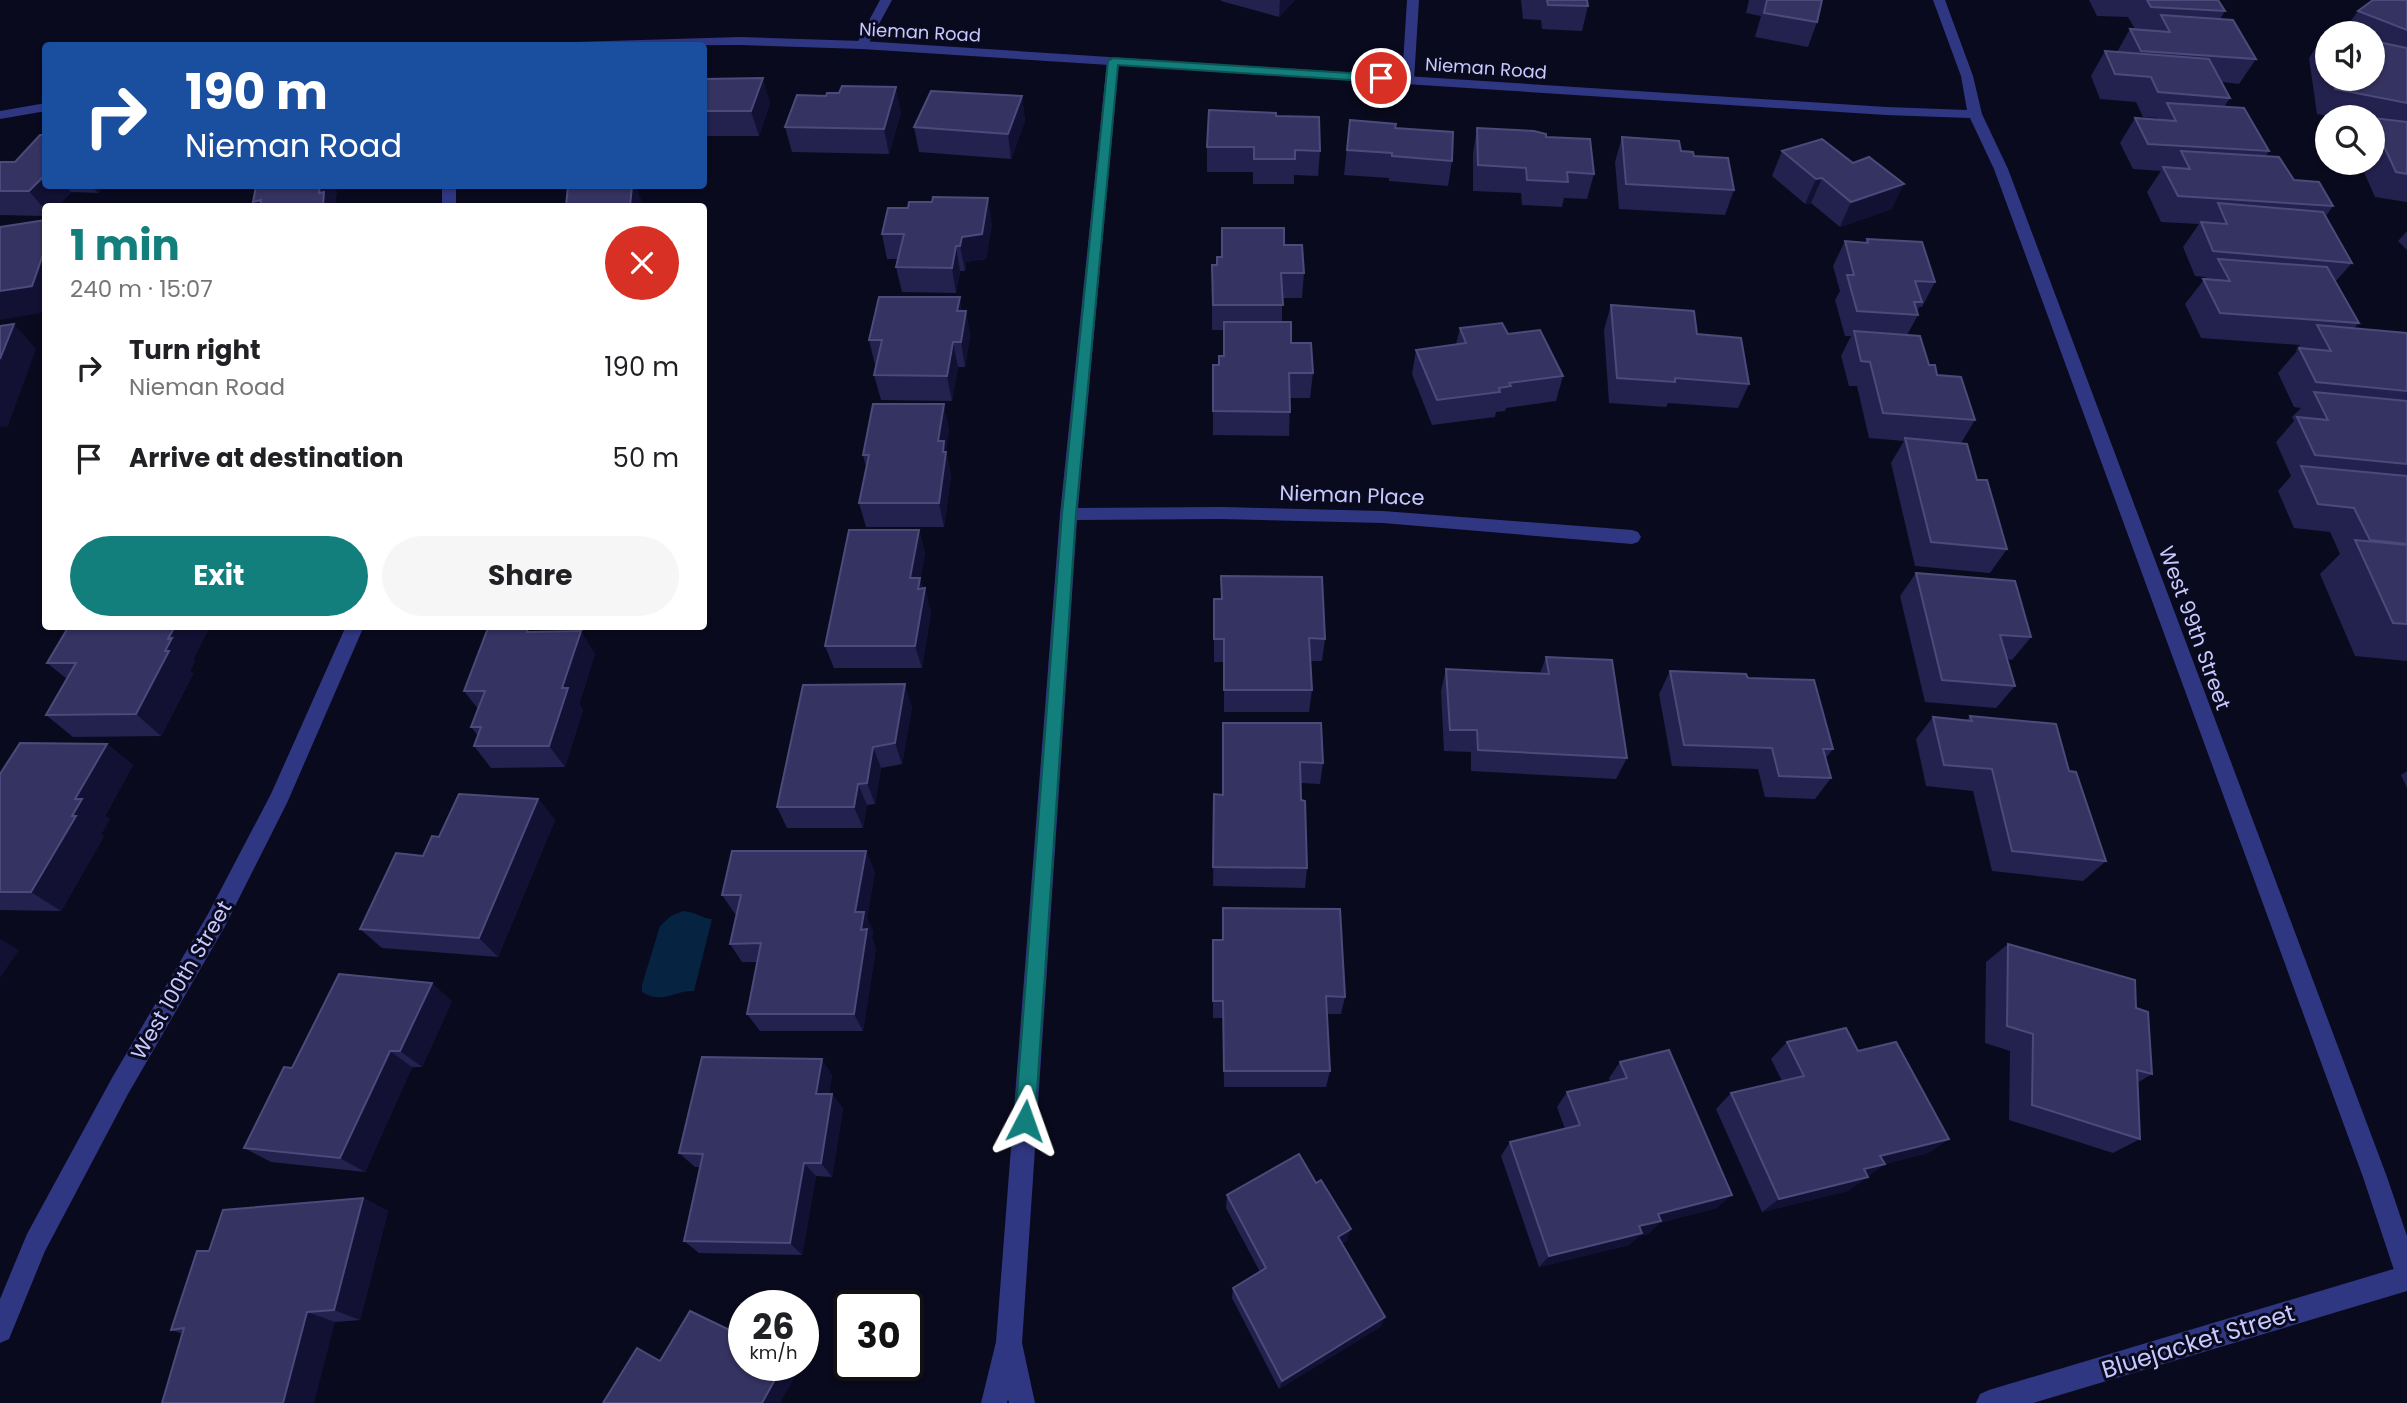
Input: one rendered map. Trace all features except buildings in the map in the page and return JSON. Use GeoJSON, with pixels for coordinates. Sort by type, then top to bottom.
{"type":"FeatureCollection","features":[{"type":"Feature","properties":{"kind":"street"},"geometry":{"type":"LineString","coordinates":[[862,46],[886,0]]}},
{"type":"Feature","properties":{"kind":"street"},"geometry":{"type":"LineString","coordinates":[[1408,80],[1413,0]]}},
{"type":"Feature","properties":{"kind":"street","name":"West 99th Street"},"geometry":{"type":"LineString","coordinates":[[1939,0],[1967,76],[1975,114],[2015,208],[2375,1177],[2407,1276]]}},
{"type":"Feature","properties":{"kind":"street","name":"Nieman Road"},"geometry":{"type":"LineString","coordinates":[[707,42],[862,46],[1886,111],[1975,114]]}},
{"type":"Feature","properties":{"kind":"street"},"geometry":{"type":"LineString","coordinates":[[994,1403],[1009,1342],[1069,514],[1113,61]]}},
{"type":"Feature","properties":{"kind":"street"},"geometry":{"type":"LineString","coordinates":[[0,115],[42,108]]}},
{"type":"Feature","properties":{"kind":"street","name":"Nieman Place"},"geometry":{"type":"LineString","coordinates":[[1069,514],[1221,513],[1383,517],[1632,537]]}},
{"type":"Feature","properties":{"kind":"street","name":"West 100th Street"},"geometry":{"type":"LineString","coordinates":[[0,1330],[36,1243],[120,1086],[216,921],[280,797],[353,630]]}},
{"type":"Feature","properties":{"kind":"street","name":"Bluejacket Street"},"geometry":{"type":"LineString","coordinates":[[1989,1403],[2407,1276]]}},
{"type":"Feature","properties":{"kind":"street"},"geometry":{"type":"LineString","coordinates":[[1009,1342],[1022,1403]]}},
{"type":"Feature","properties":{"kind":"water"},"geometry":{"type":"Polygon","coordinates":[[[683,911],[712,919],[694,991],[663,997],[650,996],[642,992],[642,985],[660,926],[671,916],[683,911]]]}},
{"type":"Feature","properties":{"kind":"route"},"geometry":{"type":"LineString","coordinates":[[1025,1121],[1069,514],[1107,101],[1113,61],[1381,78]]}}]}
